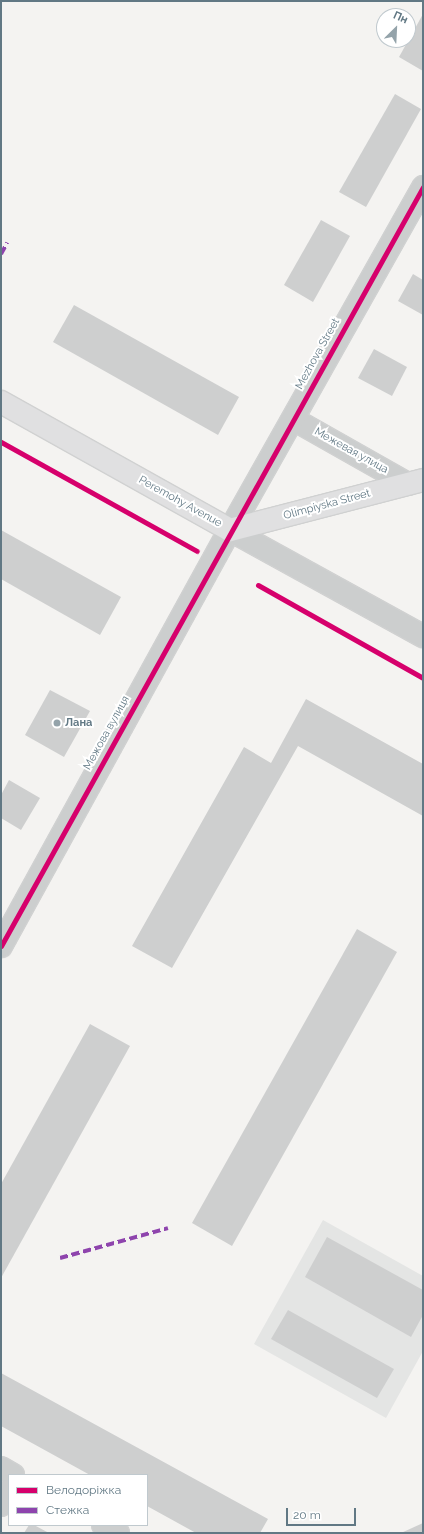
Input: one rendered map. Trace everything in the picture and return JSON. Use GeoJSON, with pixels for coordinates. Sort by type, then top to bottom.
{"type":"FeatureCollection","features":[{"type":"Feature","properties":{"kind":"main road","name":"Peremohy Avenue"},"geometry":{"type":"LineString","coordinates":[[1,402],[230,530]]}},
{"type":"Feature","properties":{"kind":"main road","name":"Olimpiyska Street"},"geometry":{"type":"LineString","coordinates":[[230,530],[416,482]]}},
{"type":"Feature","properties":{"kind":"street","name":"Mezhova Street"},"geometry":{"type":"LineString","coordinates":[[230,530],[423,187]]}},
{"type":"Feature","properties":{"kind":"street","name":"Межевая улица"},"geometry":{"type":"LineString","coordinates":[[293,419],[416,482]]}},
{"type":"Feature","properties":{"kind":"street","name":"Peremohy Avenue"},"geometry":{"type":"LineString","coordinates":[[230,530],[423,636]]}},
{"type":"Feature","properties":{"kind":"street","name":"Межова вулиця"},"geometry":{"type":"LineString","coordinates":[[1,946],[230,530]]}},
{"type":"Feature","properties":{"kind":"street"},"geometry":{"type":"LineString","coordinates":[[1,1468],[11,1474]]}},
{"type":"Feature","properties":{"kind":"street"},"geometry":{"type":"LineString","coordinates":[[1,1505],[8,1493]]}},
{"type":"Feature","properties":{"kind":"street"},"geometry":{"type":"LineString","coordinates":[[105,1526],[118,1533]]}},
{"type":"Feature","properties":{"kind":"shaded area"},"geometry":{"type":"Polygon","coordinates":[[[323,1220],[423,1276],[423,1351],[386,1418],[254,1344],[323,1220]]]}},
{"type":"Feature","properties":{"kind":"building"},"geometry":{"type":"Polygon","coordinates":[[[423,14],[423,71],[399,57],[404,48],[416,48],[416,27],[423,14]]]}},
{"type":"Feature","properties":{"kind":"building"},"geometry":{"type":"Polygon","coordinates":[[[395,94],[421,109],[366,207],[339,192],[395,94]]]}},
{"type":"Feature","properties":{"kind":"building"},"geometry":{"type":"Polygon","coordinates":[[[321,220],[350,236],[313,302],[284,285],[321,220]]]}},
{"type":"Feature","properties":{"kind":"building"},"geometry":{"type":"Polygon","coordinates":[[[413,274],[423,280],[423,315],[398,301],[413,274]]]}},
{"type":"Feature","properties":{"kind":"building"},"geometry":{"type":"Polygon","coordinates":[[[74,305],[239,397],[218,435],[53,342],[74,305]]]}},
{"type":"Feature","properties":{"kind":"building"},"geometry":{"type":"Polygon","coordinates":[[[374,349],[407,367],[392,396],[358,378],[374,349]]]}},
{"type":"Feature","properties":{"kind":"building"},"geometry":{"type":"Polygon","coordinates":[[[1,530],[121,597],[100,635],[1,579],[1,530]]]}},
{"type":"Feature","properties":{"kind":"building"},"geometry":{"type":"Polygon","coordinates":[[[50,690],[90,711],[64,757],[25,735],[50,690]]]}},
{"type":"Feature","properties":{"kind":"building"},"geometry":{"type":"Polygon","coordinates":[[[306,699],[423,764],[423,816],[298,746],[172,968],[132,946],[244,747],[271,763],[306,699]]]}},
{"type":"Feature","properties":{"kind":"building"},"geometry":{"type":"Polygon","coordinates":[[[9,780],[40,798],[21,830],[1,818],[1,795],[9,780]]]}},
{"type":"Feature","properties":{"kind":"building"},"geometry":{"type":"Polygon","coordinates":[[[357,929],[397,952],[232,1246],[192,1223],[357,929]]]}},
{"type":"Feature","properties":{"kind":"building"},"geometry":{"type":"Polygon","coordinates":[[[90,1024],[130,1046],[1,1278],[1,1184],[90,1024]]]}},
{"type":"Feature","properties":{"kind":"building"},"geometry":{"type":"Polygon","coordinates":[[[327,1237],[423,1290],[423,1315],[411,1337],[305,1277],[327,1237]]]}},
{"type":"Feature","properties":{"kind":"building"},"geometry":{"type":"Polygon","coordinates":[[[288,1310],[394,1369],[377,1398],[271,1339],[288,1310]]]}},
{"type":"Feature","properties":{"kind":"building"},"geometry":{"type":"Polygon","coordinates":[[[1,1373],[268,1519],[260,1533],[196,1533],[148,1507],[148,1474],[88,1474],[1,1426],[1,1373]]]}},
{"type":"Feature","properties":{"kind":"building"},"geometry":{"type":"Polygon","coordinates":[[[423,1523],[423,1533],[401,1533],[423,1523]]]}},
{"type":"Feature","properties":{"kind":"building"},"geometry":{"type":"Polygon","coordinates":[[[28,1526],[36,1526],[49,1533],[24,1533],[28,1526]]]}},
{"type":"Feature","properties":{"kind":"marked path"},"geometry":{"type":"LineString","coordinates":[[1,254],[7,243]]}},
{"type":"Feature","properties":{"kind":"marked path"},"geometry":{"type":"LineString","coordinates":[[60,1258],[168,1228]]}},
{"type":"Feature","properties":{"kind":"cycle path"},"geometry":{"type":"LineString","coordinates":[[1,946],[423,187]]}},
{"type":"Feature","properties":{"kind":"cycle path"},"geometry":{"type":"LineString","coordinates":[[1,442],[197,551]]}},
{"type":"Feature","properties":{"kind":"cycle path"},"geometry":{"type":"LineString","coordinates":[[258,585],[423,678]]}},
{"type":"Feature","properties":{"kind":"place","name":"Лана"},"geometry":{"type":"Point","coordinates":[57,723]}}]}
